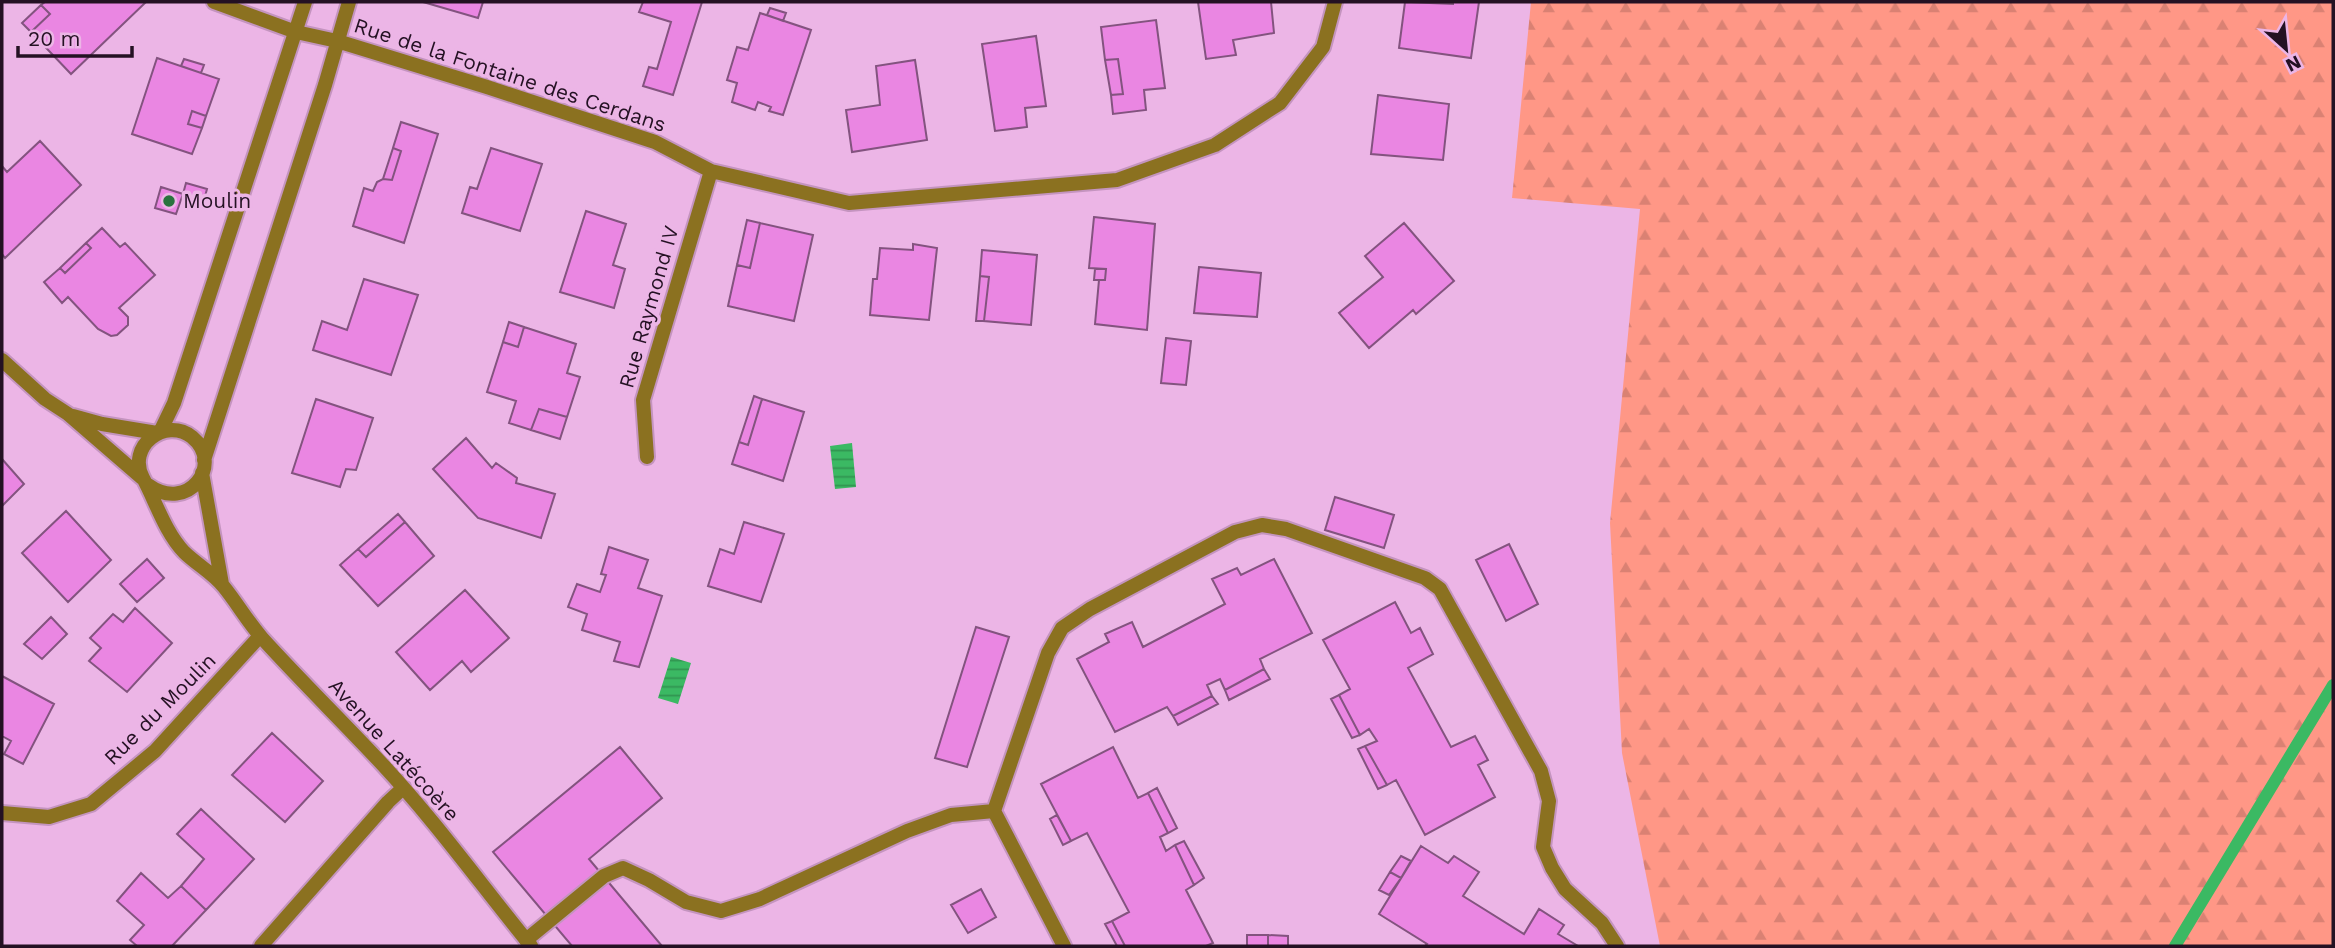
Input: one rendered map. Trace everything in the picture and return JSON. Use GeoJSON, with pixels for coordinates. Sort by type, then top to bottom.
{"type":"FeatureCollection","features":[{"type":"Feature","properties":{"kind":"street","name":"Rue de la Fontaine des Cerdans"},"geometry":{"type":"LineString","coordinates":[[214,2],[296,32],[337,41],[655,142],[710,171],[849,203],[1117,180],[1215,145],[1280,103],[1323,47],[1335,2]]}},
{"type":"Feature","properties":{"kind":"street"},"geometry":{"type":"LineString","coordinates":[[159,432],[174,403],[305,2]]}},
{"type":"Feature","properties":{"kind":"street"},"geometry":{"type":"LineString","coordinates":[[203,467],[349,2]]}},
{"type":"Feature","properties":{"kind":"street","name":"Rue Raymond IV"},"geometry":{"type":"LineString","coordinates":[[647,457],[643,400],[710,171]]}},
{"type":"Feature","properties":{"kind":"street","name":"Avenue Latécoère"},"geometry":{"type":"LineString","coordinates":[[2,360],[157,492],[167,495],[189,490],[197,483],[203,467]]}},
{"type":"Feature","properties":{"kind":"street","name":"Avenue Latécoère"},"geometry":{"type":"LineString","coordinates":[[68,414],[102,424],[159,432]]}},
{"type":"Feature","properties":{"kind":"street","name":"Avenue Latécoère"},"geometry":{"type":"LineString","coordinates":[[222,584],[197,442],[190,435],[170,429],[159,432],[148,439],[142,448],[139,469],[157,509],[183,550],[222,584],[260,636],[403,788],[472,870],[528,943]]}},
{"type":"Feature","properties":{"kind":"street"},"geometry":{"type":"LineString","coordinates":[[1064,946],[994,811],[1048,653],[1062,628],[1090,609],[1235,532],[1262,526],[1286,528],[1425,578],[1440,589],[1541,771],[1549,801],[1543,848],[1552,868],[1565,889],[1602,923],[1617,946]]}},
{"type":"Feature","properties":{"kind":"street","name":"Rue du Moulin"},"geometry":{"type":"LineString","coordinates":[[2,813],[49,817],[91,804],[155,751],[260,636]]}},
{"type":"Feature","properties":{"kind":"street"},"geometry":{"type":"LineString","coordinates":[[261,946],[403,788]]}},
{"type":"Feature","properties":{"kind":"street"},"geometry":{"type":"LineString","coordinates":[[528,943],[604,876],[623,869],[649,880],[686,902],[721,911],[760,899],[907,831],[951,816],[994,811]]}},
{"type":"Feature","properties":{"kind":"green space"},"geometry":{"type":"Polygon","coordinates":[[[1531,2],[2333,2],[2333,946],[1660,946],[1622,753],[1610,523],[1640,209],[1512,198],[1531,2]]]}},
{"type":"Feature","properties":{"kind":"shaded area"},"geometry":{"type":"Polygon","coordinates":[[[852,443],[856,487],[835,489],[830,446],[852,443]]]}},
{"type":"Feature","properties":{"kind":"shaded area"},"geometry":{"type":"Polygon","coordinates":[[[671,657],[691,663],[678,704],[658,698],[671,657]]]}},
{"type":"Feature","properties":{"kind":"building"},"geometry":{"type":"Polygon","coordinates":[[[45,2],[146,2],[71,74],[31,32],[50,14],[41,5],[45,2]]]}},
{"type":"Feature","properties":{"kind":"building"},"geometry":{"type":"Polygon","coordinates":[[[423,2],[483,2],[478,18],[423,2]]]}},
{"type":"Feature","properties":{"kind":"building"},"geometry":{"type":"Polygon","coordinates":[[[643,2],[702,2],[673,95],[643,86],[649,67],[657,69],[671,22],[639,12],[643,2]]]}},
{"type":"Feature","properties":{"kind":"building"},"geometry":{"type":"Polygon","coordinates":[[[1198,2],[1271,2],[1274,33],[1233,40],[1236,55],[1206,59],[1198,2]]]}},
{"type":"Feature","properties":{"kind":"building"},"geometry":{"type":"Polygon","coordinates":[[[1405,2],[1479,2],[1471,58],[1399,48],[1405,2]]]}},
{"type":"Feature","properties":{"kind":"building"},"geometry":{"type":"Polygon","coordinates":[[[41,5],[50,14],[31,32],[22,23],[41,5]]]}},
{"type":"Feature","properties":{"kind":"building"},"geometry":{"type":"Polygon","coordinates":[[[770,8],[786,13],[783,21],[767,15],[770,8]]]}},
{"type":"Feature","properties":{"kind":"building"},"geometry":{"type":"Polygon","coordinates":[[[760,13],[811,30],[783,115],[769,111],[771,107],[758,102],[755,110],[732,102],[737,83],[727,80],[737,47],[748,50],[760,13]]]}},
{"type":"Feature","properties":{"kind":"building"},"geometry":{"type":"Polygon","coordinates":[[[1156,20],[1165,88],[1144,90],[1146,110],[1113,114],[1111,95],[1123,94],[1118,59],[1105,60],[1101,27],[1156,20]]]}},
{"type":"Feature","properties":{"kind":"building"},"geometry":{"type":"Polygon","coordinates":[[[1036,36],[1046,106],[1025,108],[1027,127],[995,131],[982,44],[1036,36]]]}},
{"type":"Feature","properties":{"kind":"building"},"geometry":{"type":"Polygon","coordinates":[[[157,58],[219,79],[206,116],[192,111],[188,124],[202,128],[192,154],[132,134],[157,58]]]}},
{"type":"Feature","properties":{"kind":"building"},"geometry":{"type":"Polygon","coordinates":[[[184,59],[204,65],[201,73],[181,66],[184,59]]]}},
{"type":"Feature","properties":{"kind":"building"},"geometry":{"type":"Polygon","coordinates":[[[1118,59],[1123,94],[1111,95],[1105,60],[1118,59]]]}},
{"type":"Feature","properties":{"kind":"building"},"geometry":{"type":"Polygon","coordinates":[[[915,60],[927,140],[852,152],[846,110],[880,105],[876,66],[915,60]]]}},
{"type":"Feature","properties":{"kind":"building"},"geometry":{"type":"Polygon","coordinates":[[[1378,95],[1449,104],[1443,160],[1371,154],[1378,95]]]}},
{"type":"Feature","properties":{"kind":"building"},"geometry":{"type":"Polygon","coordinates":[[[192,111],[206,116],[202,128],[188,124],[192,111]]]}},
{"type":"Feature","properties":{"kind":"building"},"geometry":{"type":"Polygon","coordinates":[[[401,122],[438,134],[404,243],[353,226],[364,188],[373,191],[377,182],[383,179],[392,180],[401,151],[393,148],[401,122]]]}},
{"type":"Feature","properties":{"kind":"building"},"geometry":{"type":"Polygon","coordinates":[[[40,141],[81,185],[5,258],[2,254],[2,166],[7,172],[40,141]]]}},
{"type":"Feature","properties":{"kind":"building"},"geometry":{"type":"Polygon","coordinates":[[[393,148],[401,151],[392,180],[383,179],[393,148]]]}},
{"type":"Feature","properties":{"kind":"building"},"geometry":{"type":"Polygon","coordinates":[[[491,148],[542,164],[520,231],[462,213],[470,187],[477,189],[491,148]]]}},
{"type":"Feature","properties":{"kind":"building"},"geometry":{"type":"Polygon","coordinates":[[[186,183],[207,189],[204,200],[183,194],[186,183]]]}},
{"type":"Feature","properties":{"kind":"building","name":"Moulin"},"geometry":{"type":"Polygon","coordinates":[[[161,187],[183,194],[176,214],[155,208],[161,187]]]}},
{"type":"Feature","properties":{"kind":"building"},"geometry":{"type":"Polygon","coordinates":[[[586,211],[626,224],[613,265],[625,269],[614,308],[560,292],[586,211]]]}},
{"type":"Feature","properties":{"kind":"building"},"geometry":{"type":"Polygon","coordinates":[[[1094,217],[1155,224],[1147,330],[1095,324],[1099,280],[1105,280],[1106,269],[1089,268],[1094,217]]]}},
{"type":"Feature","properties":{"kind":"building"},"geometry":{"type":"Polygon","coordinates":[[[747,220],[760,223],[750,268],[737,265],[747,220]]]}},
{"type":"Feature","properties":{"kind":"building"},"geometry":{"type":"Polygon","coordinates":[[[760,223],[813,235],[794,321],[728,306],[737,265],[750,268],[760,223]]]}},
{"type":"Feature","properties":{"kind":"building"},"geometry":{"type":"Polygon","coordinates":[[[1404,223],[1454,281],[1416,314],[1413,310],[1369,348],[1339,313],[1383,277],[1365,256],[1404,223]]]}},
{"type":"Feature","properties":{"kind":"building"},"geometry":{"type":"Polygon","coordinates":[[[102,228],[120,247],[125,243],[155,275],[119,308],[128,317],[128,325],[117,335],[111,336],[98,329],[68,297],[62,303],[44,282],[60,268],[65,273],[91,248],[86,243],[102,228]]]}},
{"type":"Feature","properties":{"kind":"building"},"geometry":{"type":"Polygon","coordinates":[[[86,243],[91,248],[65,273],[60,268],[86,243]]]}},
{"type":"Feature","properties":{"kind":"building"},"geometry":{"type":"Polygon","coordinates":[[[913,244],[937,248],[929,320],[870,315],[873,279],[877,279],[880,248],[913,250],[913,244]]]}},
{"type":"Feature","properties":{"kind":"building"},"geometry":{"type":"Polygon","coordinates":[[[982,250],[1037,255],[1031,325],[984,321],[989,277],[980,276],[982,250]]]}},
{"type":"Feature","properties":{"kind":"building"},"geometry":{"type":"Polygon","coordinates":[[[1199,267],[1261,273],[1257,317],[1194,313],[1199,267]]]}},
{"type":"Feature","properties":{"kind":"building"},"geometry":{"type":"Polygon","coordinates":[[[1095,269],[1106,269],[1105,280],[1094,280],[1095,269]]]}},
{"type":"Feature","properties":{"kind":"building"},"geometry":{"type":"Polygon","coordinates":[[[980,276],[989,277],[984,321],[976,321],[980,276]]]}},
{"type":"Feature","properties":{"kind":"building"},"geometry":{"type":"Polygon","coordinates":[[[364,279],[418,295],[391,375],[313,350],[322,321],[347,330],[364,279]]]}},
{"type":"Feature","properties":{"kind":"building"},"geometry":{"type":"Polygon","coordinates":[[[509,322],[524,327],[518,347],[503,342],[509,322]]]}},
{"type":"Feature","properties":{"kind":"building"},"geometry":{"type":"Polygon","coordinates":[[[524,327],[576,344],[567,373],[580,377],[567,417],[539,409],[531,430],[509,423],[516,401],[487,392],[503,342],[518,347],[524,327]]]}},
{"type":"Feature","properties":{"kind":"building"},"geometry":{"type":"Polygon","coordinates":[[[1166,338],[1191,341],[1186,385],[1161,383],[1166,338]]]}},
{"type":"Feature","properties":{"kind":"building"},"geometry":{"type":"Polygon","coordinates":[[[754,396],[762,399],[748,445],[739,442],[754,396]]]}},
{"type":"Feature","properties":{"kind":"building"},"geometry":{"type":"Polygon","coordinates":[[[316,399],[373,418],[356,470],[346,469],[340,487],[292,473],[316,399]]]}},
{"type":"Feature","properties":{"kind":"building"},"geometry":{"type":"Polygon","coordinates":[[[762,399],[804,412],[783,481],[732,464],[739,442],[748,445],[762,399]]]}},
{"type":"Feature","properties":{"kind":"building"},"geometry":{"type":"Polygon","coordinates":[[[539,409],[567,417],[560,439],[531,430],[539,409]]]}},
{"type":"Feature","properties":{"kind":"building"},"geometry":{"type":"Polygon","coordinates":[[[466,438],[492,468],[496,463],[517,478],[516,483],[555,494],[541,538],[478,518],[433,469],[466,438]]]}},
{"type":"Feature","properties":{"kind":"building"},"geometry":{"type":"Polygon","coordinates":[[[2,459],[24,484],[2,506],[2,459]]]}},
{"type":"Feature","properties":{"kind":"building"},"geometry":{"type":"Polygon","coordinates":[[[1335,497],[1394,515],[1384,548],[1325,530],[1335,497]]]}},
{"type":"Feature","properties":{"kind":"building"},"geometry":{"type":"Polygon","coordinates":[[[66,511],[111,560],[68,602],[22,553],[66,511]]]}},
{"type":"Feature","properties":{"kind":"building"},"geometry":{"type":"Polygon","coordinates":[[[398,514],[405,522],[366,557],[358,549],[398,514]]]}},
{"type":"Feature","properties":{"kind":"building"},"geometry":{"type":"Polygon","coordinates":[[[405,522],[434,556],[378,606],[340,565],[358,549],[366,557],[405,522]]]}},
{"type":"Feature","properties":{"kind":"building"},"geometry":{"type":"Polygon","coordinates":[[[744,522],[784,534],[761,602],[708,586],[720,549],[734,554],[744,522]]]}},
{"type":"Feature","properties":{"kind":"building"},"geometry":{"type":"Polygon","coordinates":[[[1509,544],[1538,604],[1506,621],[1476,560],[1509,544]]]}},
{"type":"Feature","properties":{"kind":"building"},"geometry":{"type":"Polygon","coordinates":[[[609,547],[648,560],[638,588],[662,596],[639,667],[614,661],[620,642],[582,630],[587,614],[568,607],[577,584],[600,592],[606,575],[601,574],[609,547]]]}},
{"type":"Feature","properties":{"kind":"building"},"geometry":{"type":"Polygon","coordinates":[[[147,559],[164,578],[137,602],[120,584],[147,559]]]}},
{"type":"Feature","properties":{"kind":"building"},"geometry":{"type":"Polygon","coordinates":[[[1274,559],[1312,633],[1260,659],[1264,669],[1225,690],[1220,679],[1207,685],[1212,696],[1173,716],[1167,707],[1115,732],[1077,659],[1109,642],[1105,634],[1132,622],[1143,647],[1225,604],[1212,579],[1237,568],[1241,575],[1274,559]]]}},
{"type":"Feature","properties":{"kind":"building"},"geometry":{"type":"Polygon","coordinates":[[[465,590],[509,638],[471,672],[462,661],[430,690],[396,652],[465,590]]]}},
{"type":"Feature","properties":{"kind":"building"},"geometry":{"type":"Polygon","coordinates":[[[1395,602],[1411,633],[1420,628],[1433,654],[1408,668],[1451,747],[1475,736],[1488,760],[1478,765],[1495,797],[1425,835],[1396,780],[1387,785],[1365,746],[1377,741],[1369,729],[1360,735],[1339,695],[1350,689],[1323,640],[1395,602]]]}},
{"type":"Feature","properties":{"kind":"building"},"geometry":{"type":"Polygon","coordinates":[[[135,608],[172,643],[127,692],[89,661],[101,648],[90,638],[113,614],[123,622],[135,608]]]}},
{"type":"Feature","properties":{"kind":"building"},"geometry":{"type":"Polygon","coordinates":[[[51,617],[67,634],[42,659],[24,644],[51,617]]]}},
{"type":"Feature","properties":{"kind":"building"},"geometry":{"type":"Polygon","coordinates":[[[976,627],[1009,637],[967,767],[935,758],[976,627]]]}},
{"type":"Feature","properties":{"kind":"building"},"geometry":{"type":"Polygon","coordinates":[[[1264,669],[1270,679],[1229,700],[1225,690],[1264,669]]]}},
{"type":"Feature","properties":{"kind":"building"},"geometry":{"type":"Polygon","coordinates":[[[2,676],[54,704],[23,764],[4,754],[11,741],[2,736],[2,676]]]}},
{"type":"Feature","properties":{"kind":"building"},"geometry":{"type":"Polygon","coordinates":[[[1339,695],[1360,735],[1352,738],[1331,699],[1339,695]]]}},
{"type":"Feature","properties":{"kind":"building"},"geometry":{"type":"Polygon","coordinates":[[[1212,696],[1218,704],[1178,725],[1173,716],[1212,696]]]}},
{"type":"Feature","properties":{"kind":"building"},"geometry":{"type":"Polygon","coordinates":[[[272,733],[323,781],[285,822],[232,775],[272,733]]]}},
{"type":"Feature","properties":{"kind":"building"},"geometry":{"type":"Polygon","coordinates":[[[1365,746],[1387,785],[1378,789],[1358,749],[1365,746]]]}},
{"type":"Feature","properties":{"kind":"building"},"geometry":{"type":"Polygon","coordinates":[[[620,747],[662,798],[589,859],[662,946],[572,946],[493,852],[620,747]]]}},
{"type":"Feature","properties":{"kind":"building"},"geometry":{"type":"Polygon","coordinates":[[[1113,747],[1138,798],[1148,793],[1168,833],[1160,837],[1166,851],[1175,845],[1194,885],[1186,890],[1213,943],[1206,946],[1125,946],[1112,921],[1129,912],[1087,833],[1071,841],[1041,784],[1113,747]]]}},
{"type":"Feature","properties":{"kind":"building"},"geometry":{"type":"Polygon","coordinates":[[[1157,788],[1177,828],[1168,833],[1148,793],[1157,788]]]}},
{"type":"Feature","properties":{"kind":"building"},"geometry":{"type":"Polygon","coordinates":[[[201,809],[254,859],[206,910],[181,886],[204,859],[177,834],[201,809]]]}},
{"type":"Feature","properties":{"kind":"building"},"geometry":{"type":"Polygon","coordinates":[[[1057,815],[1071,841],[1063,845],[1050,819],[1057,815]]]}},
{"type":"Feature","properties":{"kind":"building"},"geometry":{"type":"Polygon","coordinates":[[[1184,841],[1204,878],[1194,885],[1175,845],[1184,841]]]}},
{"type":"Feature","properties":{"kind":"building"},"geometry":{"type":"Polygon","coordinates":[[[1421,846],[1448,863],[1454,856],[1479,872],[1463,896],[1524,934],[1539,909],[1564,925],[1558,934],[1578,946],[1425,946],[1427,944],[1379,914],[1421,846]]]}},
{"type":"Feature","properties":{"kind":"building"},"geometry":{"type":"Polygon","coordinates":[[[1401,856],[1411,861],[1401,878],[1390,872],[1401,856]]]}},
{"type":"Feature","properties":{"kind":"building"},"geometry":{"type":"Polygon","coordinates":[[[1390,872],[1401,878],[1389,895],[1379,890],[1390,872]]]}},
{"type":"Feature","properties":{"kind":"building"},"geometry":{"type":"Polygon","coordinates":[[[141,873],[168,898],[181,886],[206,910],[172,946],[137,946],[130,940],[144,925],[117,901],[141,873]]]}},
{"type":"Feature","properties":{"kind":"building"},"geometry":{"type":"Polygon","coordinates":[[[981,889],[996,917],[968,933],[951,905],[981,889]]]}},
{"type":"Feature","properties":{"kind":"building"},"geometry":{"type":"Polygon","coordinates":[[[1112,921],[1125,946],[1117,946],[1105,924],[1112,921]]]}},
{"type":"Feature","properties":{"kind":"building"},"geometry":{"type":"Polygon","coordinates":[[[1247,935],[1268,935],[1268,946],[1247,946],[1247,935]]]}},
{"type":"Feature","properties":{"kind":"building"},"geometry":{"type":"Polygon","coordinates":[[[1268,935],[1288,936],[1288,946],[1268,946],[1268,935]]]}},
{"type":"Feature","properties":{"kind":"waterway"},"geometry":{"type":"LineString","coordinates":[[2175,946],[2333,685]]}},
{"type":"Feature","properties":{"kind":"place","name":"Moulin"},"geometry":{"type":"Point","coordinates":[169,201]}}]}
